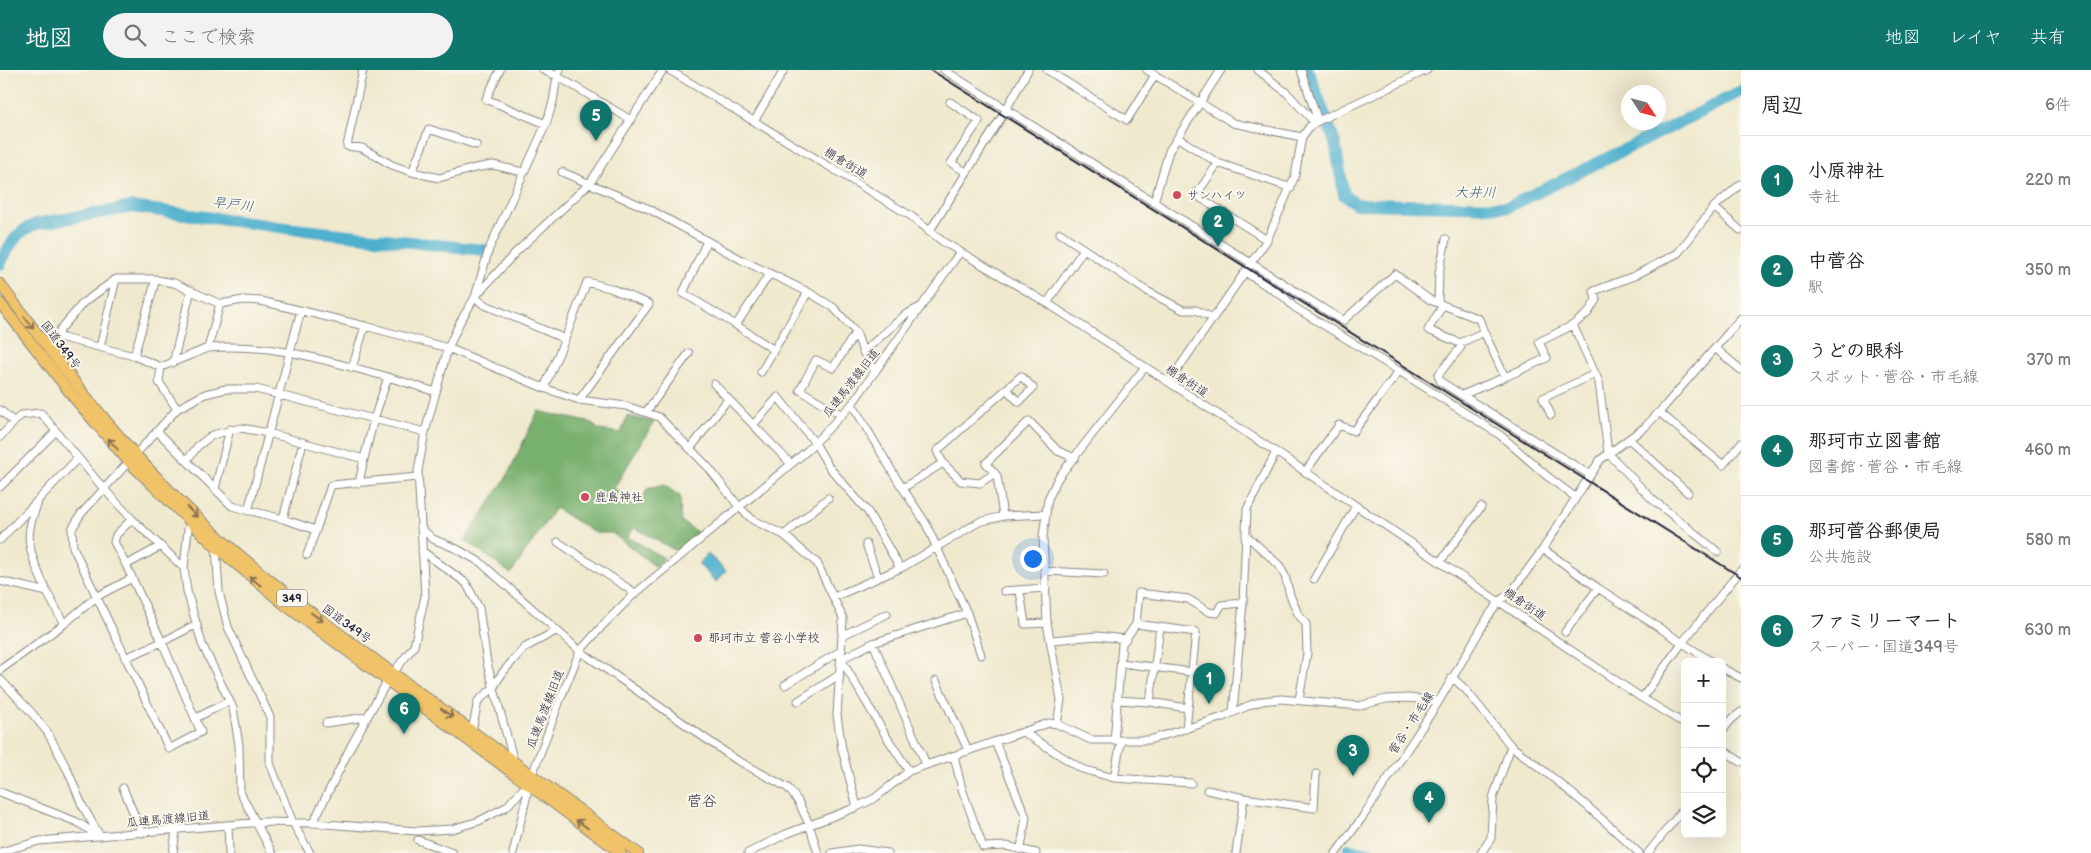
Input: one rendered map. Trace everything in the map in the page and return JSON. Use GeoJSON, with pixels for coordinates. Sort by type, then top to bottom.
{"type":"FeatureCollection","features":[{"type":"Feature","properties":{"kind":"highway","name":"国道349号"},"geometry":{"type":"LineString","coordinates":[[0,284],[132,459],[248,563],[391,677],[529,779],[638,853]]}},
{"type":"Feature","properties":{"kind":"highway","name":"国道349号"},"geometry":{"type":"LineString","coordinates":[[0,303],[75,399],[191,525],[285,605],[472,731],[514,762],[529,779],[621,853]]}},
{"type":"Feature","properties":{"kind":"street"},"geometry":{"type":"LineString","coordinates":[[363,70],[347,146],[362,148],[392,165],[412,172],[439,178],[493,165],[523,172]]}},
{"type":"Feature","properties":{"kind":"street"},"geometry":{"type":"LineString","coordinates":[[500,70],[486,99],[546,124]]}},
{"type":"Feature","properties":{"kind":"street"},"geometry":{"type":"LineString","coordinates":[[542,70],[558,73],[631,120]]}},
{"type":"Feature","properties":{"kind":"street"},"geometry":{"type":"LineString","coordinates":[[313,823],[366,717],[391,677],[414,646],[425,596],[418,477],[425,432],[448,348],[460,322],[475,297],[514,253],[590,183],[663,70]]}},
{"type":"Feature","properties":{"kind":"street","name":"棚倉街道"},"geometry":{"type":"LineString","coordinates":[[669,70],[755,120],[911,216],[929,232],[960,252],[1048,303],[1276,452],[1642,698],[1681,722]]}},
{"type":"Feature","properties":{"kind":"street"},"geometry":{"type":"LineString","coordinates":[[755,120],[784,70]]}},
{"type":"Feature","properties":{"kind":"street"},"geometry":{"type":"LineString","coordinates":[[944,70],[1343,321],[1395,274],[1430,300],[1479,319],[1505,377]]}},
{"type":"Feature","properties":{"kind":"street"},"geometry":{"type":"LineString","coordinates":[[929,232],[1006,109],[1028,70]]}},
{"type":"Feature","properties":{"kind":"street"},"geometry":{"type":"LineString","coordinates":[[1047,70],[1127,120],[1155,75]]}},
{"type":"Feature","properties":{"kind":"street"},"geometry":{"type":"LineString","coordinates":[[1147,70],[1233,123],[1302,137]]}},
{"type":"Feature","properties":{"kind":"street"},"geometry":{"type":"LineString","coordinates":[[1154,202],[1169,151],[1221,70]]}},
{"type":"Feature","properties":{"kind":"street"},"geometry":{"type":"LineString","coordinates":[[1258,70],[1287,93],[1318,122]]}},
{"type":"Feature","properties":{"kind":"street"},"geometry":{"type":"LineString","coordinates":[[1301,70],[1318,122]]}},
{"type":"Feature","properties":{"kind":"street"},"geometry":{"type":"LineString","coordinates":[[1169,382],[1267,240],[1291,188],[1302,137],[1318,122],[1328,116],[1427,70]]}},
{"type":"Feature","properties":{"kind":"street"},"geometry":{"type":"LineString","coordinates":[[475,297],[489,248],[546,124],[553,102],[558,73]]}},
{"type":"Feature","properties":{"kind":"street"},"geometry":{"type":"LineString","coordinates":[[950,102],[979,121],[952,163],[966,172]]}},
{"type":"Feature","properties":{"kind":"street"},"geometry":{"type":"LineString","coordinates":[[412,172],[429,129],[476,145]]}},
{"type":"Feature","properties":{"kind":"street"},"geometry":{"type":"LineString","coordinates":[[1178,138],[1218,163],[1291,188]]}},
{"type":"Feature","properties":{"kind":"street"},"geometry":{"type":"LineString","coordinates":[[1218,163],[1196,196],[1267,240]]}},
{"type":"Feature","properties":{"kind":"street"},"geometry":{"type":"LineString","coordinates":[[562,172],[649,209],[833,307],[856,332],[863,352],[875,372]]}},
{"type":"Feature","properties":{"kind":"street"},"geometry":{"type":"LineString","coordinates":[[1462,395],[1547,358],[1539,342],[1574,326],[1588,314],[1596,300],[1594,291],[1634,276],[1678,253],[1714,208],[1741,184]]}},
{"type":"Feature","properties":{"kind":"street"},"geometry":{"type":"LineString","coordinates":[[1714,208],[1740,230]]}},
{"type":"Feature","properties":{"kind":"street"},"geometry":{"type":"LineString","coordinates":[[1060,233],[1146,290],[1183,310],[1196,310],[1212,318]]}},
{"type":"Feature","properties":{"kind":"street"},"geometry":{"type":"LineString","coordinates":[[1446,239],[1439,273],[1441,304],[1428,330],[1460,344]]}},
{"type":"Feature","properties":{"kind":"street"},"geometry":{"type":"LineString","coordinates":[[708,241],[683,294],[774,350]]}},
{"type":"Feature","properties":{"kind":"street"},"geometry":{"type":"LineString","coordinates":[[1048,303],[1084,249]]}},
{"type":"Feature","properties":{"kind":"street","name":"瓜連馬渡線旧道"},"geometry":{"type":"LineString","coordinates":[[0,852],[39,841],[257,823],[313,823],[418,831],[452,828],[479,820],[506,807],[529,779],[580,651],[635,593],[740,508],[816,443],[852,404],[960,252]]}},
{"type":"Feature","properties":{"kind":"street"},"geometry":{"type":"LineString","coordinates":[[1245,272],[1284,297],[1294,307],[1500,435],[1547,476],[1575,497]]}},
{"type":"Feature","properties":{"kind":"street"},"geometry":{"type":"LineString","coordinates":[[736,325],[770,273]]}},
{"type":"Feature","properties":{"kind":"street"},"geometry":{"type":"LineString","coordinates":[[100,347],[116,279]]}},
{"type":"Feature","properties":{"kind":"street"},"geometry":{"type":"LineString","coordinates":[[46,346],[59,336],[60,330],[83,303],[116,279],[174,282],[220,304],[243,300],[301,310],[448,348],[544,388],[579,400],[626,406],[659,417],[708,467],[740,508],[753,520],[784,535],[817,563],[843,618],[837,715],[842,749],[857,807]]}},
{"type":"Feature","properties":{"kind":"street"},"geometry":{"type":"LineString","coordinates":[[134,356],[156,280]]}},
{"type":"Feature","properties":{"kind":"street"},"geometry":{"type":"LineString","coordinates":[[544,388],[587,282],[610,288],[649,304],[579,400]]}},
{"type":"Feature","properties":{"kind":"street"},"geometry":{"type":"LineString","coordinates":[[173,362],[191,290]]}},
{"type":"Feature","properties":{"kind":"street"},"geometry":{"type":"LineString","coordinates":[[761,372],[808,292]]}},
{"type":"Feature","properties":{"kind":"street"},"geometry":{"type":"LineString","coordinates":[[475,297],[483,304],[565,339]]}},
{"type":"Feature","properties":{"kind":"street"},"geometry":{"type":"LineString","coordinates":[[208,348],[220,304]]}},
{"type":"Feature","properties":{"kind":"street"},"geometry":{"type":"LineString","coordinates":[[863,352],[905,315],[920,307]]}},
{"type":"Feature","properties":{"kind":"street"},"geometry":{"type":"LineString","coordinates":[[248,511],[301,310]]}},
{"type":"Feature","properties":{"kind":"street","name":"菅谷・市毛線"},"geometry":{"type":"LineString","coordinates":[[1336,853],[1362,818],[1439,701],[1489,615],[1500,601],[1512,591],[1543,550],[1600,460],[1629,439],[1659,412],[1741,318]]}},
{"type":"Feature","properties":{"kind":"street"},"geometry":{"type":"LineString","coordinates":[[352,368],[365,326]]}},
{"type":"Feature","properties":{"kind":"street"},"geometry":{"type":"LineString","coordinates":[[1574,326],[1599,382],[1608,453],[1652,500],[1718,552]]}},
{"type":"Feature","properties":{"kind":"street"},"geometry":{"type":"LineString","coordinates":[[842,415],[800,390],[816,360],[833,368],[856,332]]}},
{"type":"Feature","properties":{"kind":"street"},"geometry":{"type":"LineString","coordinates":[[1460,344],[1484,332]]}},
{"type":"Feature","properties":{"kind":"street"},"geometry":{"type":"LineString","coordinates":[[59,336],[134,356],[161,367],[208,348],[247,346],[290,351],[436,392]]}},
{"type":"Feature","properties":{"kind":"street"},"geometry":{"type":"LineString","coordinates":[[1460,344],[1461,347],[1438,375],[1441,382],[1590,475]]}},
{"type":"Feature","properties":{"kind":"street"},"geometry":{"type":"LineString","coordinates":[[1715,348],[1741,370]]}},
{"type":"Feature","properties":{"kind":"street"},"geometry":{"type":"LineString","coordinates":[[646,412],[689,353]]}},
{"type":"Feature","properties":{"kind":"street"},"geometry":{"type":"LineString","coordinates":[[161,367],[159,382],[177,409]]}},
{"type":"Feature","properties":{"kind":"street"},"geometry":{"type":"LineString","coordinates":[[1057,724],[1061,700],[1052,640],[1047,623],[1045,514],[1052,489],[1145,367]]}},
{"type":"Feature","properties":{"kind":"street"},"geometry":{"type":"LineString","coordinates":[[1305,472],[1339,425],[1354,431],[1399,371]]}},
{"type":"Feature","properties":{"kind":"street"},"geometry":{"type":"LineString","coordinates":[[1551,415],[1543,398],[1595,374]]}},
{"type":"Feature","properties":{"kind":"street"},"geometry":{"type":"LineString","coordinates":[[359,483],[374,419],[388,377]]}},
{"type":"Feature","properties":{"kind":"street"},"geometry":{"type":"LineString","coordinates":[[714,384],[791,464]]}},
{"type":"Feature","properties":{"kind":"street"},"geometry":{"type":"LineString","coordinates":[[132,519],[116,535],[114,542],[162,642],[202,732],[169,749],[76,556],[71,536],[75,522],[177,409],[205,394],[226,389],[256,389],[425,432]]}},
{"type":"Feature","properties":{"kind":"street"},"geometry":{"type":"LineString","coordinates":[[995,473],[980,483],[961,481],[943,464],[937,451],[1006,389]]}},
{"type":"Feature","properties":{"kind":"street"},"geometry":{"type":"LineString","coordinates":[[753,425],[778,397],[816,443],[829,467],[868,512],[900,568]]}},
{"type":"Feature","properties":{"kind":"street"},"geometry":{"type":"LineString","coordinates":[[690,449],[728,399]]}},
{"type":"Feature","properties":{"kind":"street"},"geometry":{"type":"LineString","coordinates":[[852,404],[902,488],[925,522],[967,613],[981,655]]}},
{"type":"Feature","properties":{"kind":"street"},"geometry":{"type":"LineString","coordinates":[[0,410],[14,422]]}},
{"type":"Feature","properties":{"kind":"street"},"geometry":{"type":"LineString","coordinates":[[1659,412],[1722,465],[1741,443]]}},
{"type":"Feature","properties":{"kind":"street"},"geometry":{"type":"LineString","coordinates":[[0,437],[22,416],[41,413],[104,489],[132,519],[184,568]]}},
{"type":"Feature","properties":{"kind":"street"},"geometry":{"type":"LineString","coordinates":[[1003,516],[997,476],[986,464],[1029,421],[1058,451],[1075,458]]}},
{"type":"Feature","properties":{"kind":"street"},"geometry":{"type":"LineString","coordinates":[[187,460],[198,446],[212,435],[230,429],[241,428],[268,433],[364,459]]}},
{"type":"Feature","properties":{"kind":"street"},"geometry":{"type":"LineString","coordinates":[[215,489],[230,429]]}},
{"type":"Feature","properties":{"kind":"street"},"geometry":{"type":"LineString","coordinates":[[0,487],[56,431]]}},
{"type":"Feature","properties":{"kind":"street"},"geometry":{"type":"LineString","coordinates":[[157,431],[232,506],[283,519],[316,530]]}},
{"type":"Feature","properties":{"kind":"street"},"geometry":{"type":"LineString","coordinates":[[1629,439],[1688,493]]}},
{"type":"Feature","properties":{"kind":"street"},"geometry":{"type":"LineString","coordinates":[[283,519],[303,442]]}},
{"type":"Feature","properties":{"kind":"street"},"geometry":{"type":"LineString","coordinates":[[1233,712],[1243,603],[1247,508],[1276,452]]}},
{"type":"Feature","properties":{"kind":"street"},"geometry":{"type":"LineString","coordinates":[[0,540],[78,458]]}},
{"type":"Feature","properties":{"kind":"street"},"geometry":{"type":"LineString","coordinates":[[902,488],[943,464]]}},
{"type":"Feature","properties":{"kind":"street"},"geometry":{"type":"LineString","coordinates":[[307,555],[331,485],[418,477]]}},
{"type":"Feature","properties":{"kind":"street"},"geometry":{"type":"LineString","coordinates":[[784,535],[828,498]]}},
{"type":"Feature","properties":{"kind":"street"},"geometry":{"type":"LineString","coordinates":[[39,499],[30,529],[29,543],[47,592],[64,624]]}},
{"type":"Feature","properties":{"kind":"street"},"geometry":{"type":"LineString","coordinates":[[1314,580],[1356,506]]}},
{"type":"Feature","properties":{"kind":"street"},"geometry":{"type":"LineString","coordinates":[[1440,562],[1481,507]]}},
{"type":"Feature","properties":{"kind":"street"},"geometry":{"type":"LineString","coordinates":[[834,597],[900,568],[979,522],[1003,516],[1045,514]]}},
{"type":"Feature","properties":{"kind":"street"},"geometry":{"type":"LineString","coordinates":[[17,522],[30,529]]}},
{"type":"Feature","properties":{"kind":"street"},"geometry":{"type":"LineString","coordinates":[[191,525],[188,529],[184,568],[187,591],[202,644],[232,708],[239,745],[240,792],[272,853]]}},
{"type":"Feature","properties":{"kind":"street"},"geometry":{"type":"LineString","coordinates":[[421,528],[434,539],[480,562],[580,651],[735,759],[788,788],[798,801],[809,824],[818,853]]}},
{"type":"Feature","properties":{"kind":"street"},"geometry":{"type":"LineString","coordinates":[[1247,536],[1279,565],[1298,614],[1306,624],[1307,653],[1300,700]]}},
{"type":"Feature","properties":{"kind":"street"},"geometry":{"type":"LineString","coordinates":[[558,542],[635,593]]}},
{"type":"Feature","properties":{"kind":"street"},"geometry":{"type":"LineString","coordinates":[[866,544],[878,577]]}},
{"type":"Feature","properties":{"kind":"street"},"geometry":{"type":"LineString","coordinates":[[126,565],[161,546]]}},
{"type":"Feature","properties":{"kind":"street"},"geometry":{"type":"LineString","coordinates":[[216,547],[219,592],[226,618],[270,717],[270,763],[293,823],[310,853]]}},
{"type":"Feature","properties":{"kind":"street"},"geometry":{"type":"LineString","coordinates":[[1543,550],[1706,658]]}},
{"type":"Feature","properties":{"kind":"street"},"geometry":{"type":"LineString","coordinates":[[422,551],[466,583],[479,608],[487,663],[514,762]]}},
{"type":"Feature","properties":{"kind":"street"},"geometry":{"type":"LineString","coordinates":[[1642,698],[1682,643],[1741,570]]}},
{"type":"Feature","properties":{"kind":"street"},"geometry":{"type":"LineString","coordinates":[[1046,571],[1104,574]]}},
{"type":"Feature","properties":{"kind":"street"},"geometry":{"type":"LineString","coordinates":[[0,670],[64,624],[96,597],[132,578]]}},
{"type":"Feature","properties":{"kind":"street"},"geometry":{"type":"LineString","coordinates":[[0,581],[47,592]]}},
{"type":"Feature","properties":{"kind":"street"},"geometry":{"type":"LineString","coordinates":[[1004,591],[1046,588]]}},
{"type":"Feature","properties":{"kind":"street"},"geometry":{"type":"LineString","coordinates":[[1565,632],[1598,588]]}},
{"type":"Feature","properties":{"kind":"street"},"geometry":{"type":"LineString","coordinates":[[1020,591],[1025,624],[1047,623]]}},
{"type":"Feature","properties":{"kind":"street"},"geometry":{"type":"LineString","coordinates":[[1114,778],[1117,741],[1117,700],[1122,644],[1136,624],[1139,593],[1188,600],[1209,612],[1217,614],[1221,605],[1243,603]]}},
{"type":"Feature","properties":{"kind":"street"},"geometry":{"type":"LineString","coordinates":[[841,659],[873,644],[967,613]]}},
{"type":"Feature","properties":{"kind":"street"},"geometry":{"type":"LineString","coordinates":[[843,635],[887,614]]}},
{"type":"Feature","properties":{"kind":"street"},"geometry":{"type":"LineString","coordinates":[[125,658],[197,624]]}},
{"type":"Feature","properties":{"kind":"street"},"geometry":{"type":"LineString","coordinates":[[1136,624],[1196,632],[1186,729]]}},
{"type":"Feature","properties":{"kind":"street"},"geometry":{"type":"LineString","coordinates":[[1150,702],[1160,627]]}},
{"type":"Feature","properties":{"kind":"street"},"geometry":{"type":"LineString","coordinates":[[472,731],[478,700],[493,688],[503,672],[524,648],[556,631]]}},
{"type":"Feature","properties":{"kind":"street"},"geometry":{"type":"LineString","coordinates":[[1052,640],[1097,636],[1126,639]]}},
{"type":"Feature","properties":{"kind":"street"},"geometry":{"type":"LineString","coordinates":[[873,644],[926,764]]}},
{"type":"Feature","properties":{"kind":"street"},"geometry":{"type":"LineString","coordinates":[[785,685],[842,650]]}},
{"type":"Feature","properties":{"kind":"street"},"geometry":{"type":"LineString","coordinates":[[841,659],[886,736],[909,770]]}},
{"type":"Feature","properties":{"kind":"street"},"geometry":{"type":"LineString","coordinates":[[1121,663],[1192,672]]}},
{"type":"Feature","properties":{"kind":"street"},"geometry":{"type":"LineString","coordinates":[[1726,670],[1741,678]]}},
{"type":"Feature","properties":{"kind":"street"},"geometry":{"type":"LineString","coordinates":[[798,701],[839,675]]}},
{"type":"Feature","properties":{"kind":"street"},"geometry":{"type":"LineString","coordinates":[[1452,677],[1466,690],[1511,746],[1597,812],[1639,853]]}},
{"type":"Feature","properties":{"kind":"street"},"geometry":{"type":"LineString","coordinates":[[0,679],[48,733],[68,771],[82,805],[100,836]]}},
{"type":"Feature","properties":{"kind":"street"},"geometry":{"type":"LineString","coordinates":[[936,681],[968,750]]}},
{"type":"Feature","properties":{"kind":"street"},"geometry":{"type":"LineString","coordinates":[[748,853],[809,824],[857,807],[875,798],[909,770],[1049,723],[1057,724],[1090,740],[1149,740],[1186,729],[1262,701],[1281,699],[1359,706],[1386,699],[1408,698],[1439,701]]}},
{"type":"Feature","properties":{"kind":"street"},"geometry":{"type":"LineString","coordinates":[[1117,700],[1150,702],[1187,708]]}},
{"type":"Feature","properties":{"kind":"street"},"geometry":{"type":"LineString","coordinates":[[196,718],[229,701]]}},
{"type":"Feature","properties":{"kind":"street"},"geometry":{"type":"LineString","coordinates":[[1726,726],[1741,712]]}},
{"type":"Feature","properties":{"kind":"street"},"geometry":{"type":"LineString","coordinates":[[326,723],[366,717]]}},
{"type":"Feature","properties":{"kind":"street"},"geometry":{"type":"LineString","coordinates":[[1023,732],[1082,769],[1114,778],[1191,783]]}},
{"type":"Feature","properties":{"kind":"street"},"geometry":{"type":"LineString","coordinates":[[995,742],[1026,817],[1021,848]]}},
{"type":"Feature","properties":{"kind":"street"},"geometry":{"type":"LineString","coordinates":[[1481,853],[1491,838],[1493,798],[1511,746]]}},
{"type":"Feature","properties":{"kind":"street"},"geometry":{"type":"LineString","coordinates":[[1726,753],[1741,762]]}},
{"type":"Feature","properties":{"kind":"street"},"geometry":{"type":"LineString","coordinates":[[954,756],[962,789],[983,847],[1006,846],[1036,853]]}},
{"type":"Feature","properties":{"kind":"street"},"geometry":{"type":"LineString","coordinates":[[1207,790],[1244,798],[1314,808],[1316,774]]}},
{"type":"Feature","properties":{"kind":"street"},"geometry":{"type":"LineString","coordinates":[[513,853],[529,779]]}},
{"type":"Feature","properties":{"kind":"street"},"geometry":{"type":"LineString","coordinates":[[123,788],[142,833]]}},
{"type":"Feature","properties":{"kind":"street"},"geometry":{"type":"LineString","coordinates":[[0,792],[77,822],[100,836]]}},
{"type":"Feature","properties":{"kind":"street"},"geometry":{"type":"LineString","coordinates":[[1236,853],[1244,798]]}},
{"type":"Feature","properties":{"kind":"street"},"geometry":{"type":"LineString","coordinates":[[1648,853],[1681,812]]}},
{"type":"Feature","properties":{"kind":"street"},"geometry":{"type":"LineString","coordinates":[[228,826],[229,853]]}},
{"type":"Feature","properties":{"kind":"street"},"geometry":{"type":"LineString","coordinates":[[172,853],[176,830]]}},
{"type":"Feature","properties":{"kind":"street"},"geometry":{"type":"LineString","coordinates":[[418,840],[453,853]]}},
{"type":"Feature","properties":{"kind":"street"},"geometry":{"type":"LineString","coordinates":[[832,853],[858,848],[888,853]]}},
{"type":"Feature","properties":{"kind":"green space"},"geometry":{"type":"Polygon","coordinates":[[[538,411],[592,423],[599,430],[621,433],[627,416],[654,422],[614,488],[632,501],[642,500],[647,489],[664,485],[680,496],[681,521],[700,534],[678,552],[633,527],[628,537],[664,558],[656,567],[612,533],[596,533],[555,508],[511,574],[465,540],[507,476],[538,411]]]}},
{"type":"Feature","properties":{"kind":"water"},"geometry":{"type":"Polygon","coordinates":[[[708,554],[726,571],[716,582],[698,564],[708,554]]]}},
{"type":"Feature","properties":{"kind":"waterway","name":"大井川"},"geometry":{"type":"LineString","coordinates":[[1308,70],[1335,143],[1344,195],[1356,204],[1508,207],[1741,91]]}},
{"type":"Feature","properties":{"kind":"waterway","name":"早戸川"},"geometry":{"type":"LineString","coordinates":[[0,264],[10,245],[18,235],[29,227],[36,224],[132,207],[286,228],[483,250]]}},
{"type":"Feature","properties":{"kind":"waterway","name":"早戸川"},"geometry":{"type":"LineString","coordinates":[[1349,849],[1370,853]]}},
{"type":"Feature","properties":{"kind":"railway"},"geometry":{"type":"LineString","coordinates":[[931,70],[1741,577]]}},
{"type":"Feature","properties":{"kind":"place","name":"那珂菅谷郵便局"},"geometry":{"type":"Point","coordinates":[596,141]}},
{"type":"Feature","properties":{"kind":"place","name":"サンハイツ"},"geometry":{"type":"Point","coordinates":[1177,195]}},
{"type":"Feature","properties":{"kind":"place","name":"中菅谷"},"geometry":{"type":"Point","coordinates":[1218,247]}},
{"type":"Feature","properties":{"kind":"place","name":"鹿島神社"},"geometry":{"type":"Point","coordinates":[585,497]}},
{"type":"Feature","properties":{"kind":"place","name":"那珂市立 菅谷小学校"},"geometry":{"type":"Point","coordinates":[698,638]}},
{"type":"Feature","properties":{"kind":"place","name":"小原神社"},"geometry":{"type":"Point","coordinates":[1209,704]}},
{"type":"Feature","properties":{"kind":"place","name":"ファミリーマート"},"geometry":{"type":"Point","coordinates":[404,734]}},
{"type":"Feature","properties":{"kind":"place","name":"うどの眼科"},"geometry":{"type":"Point","coordinates":[1353,776]}},
{"type":"Feature","properties":{"kind":"place","name":"那珂市立図書館"},"geometry":{"type":"Point","coordinates":[1429,823]}},
{"type":"Feature","properties":{"kind":"district","name":"菅谷"},"geometry":{"type":"Point","coordinates":[702,801]}}]}
